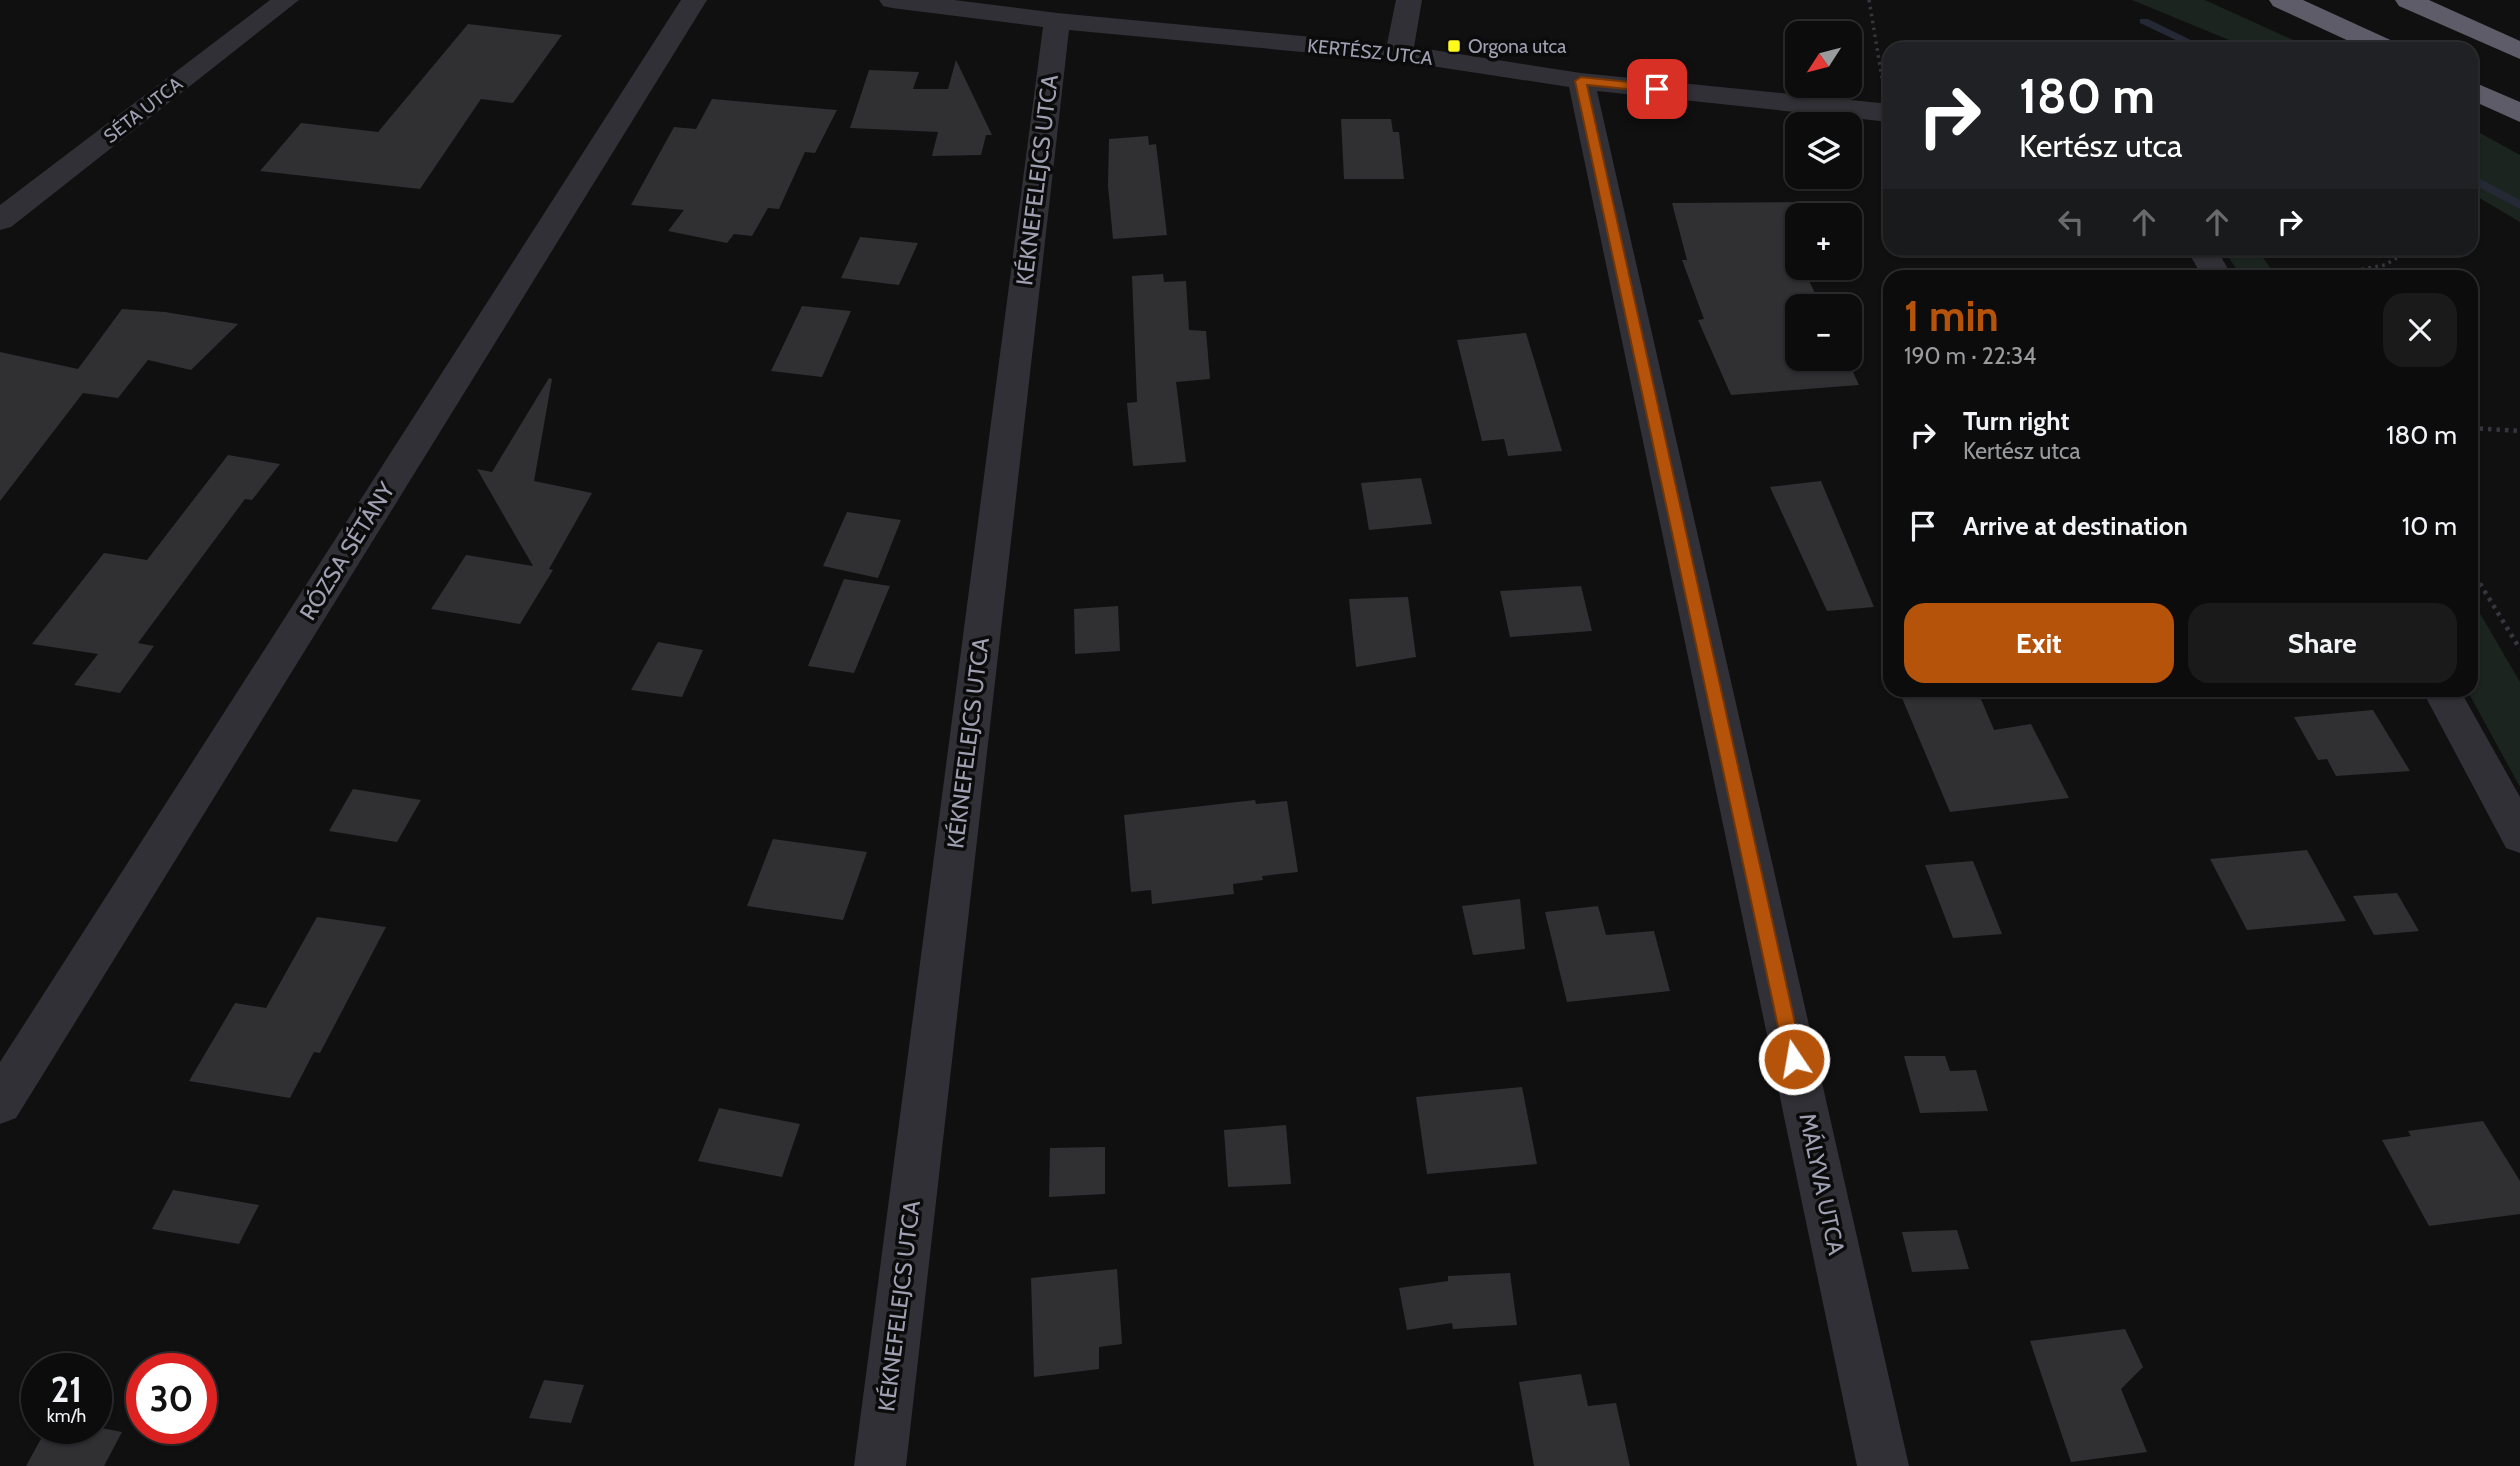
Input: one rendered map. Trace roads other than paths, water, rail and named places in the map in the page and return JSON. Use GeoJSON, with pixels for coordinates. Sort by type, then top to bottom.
{"type":"FeatureCollection","features":[{"type":"Feature","properties":{"kind":"highway"},"geometry":{"type":"LineString","coordinates":[[2282,0],[2373,42]]}},
{"type":"Feature","properties":{"kind":"highway"},"geometry":{"type":"LineString","coordinates":[[2408,0],[2520,51]]}},
{"type":"Feature","properties":{"kind":"highway"},"geometry":{"type":"LineString","coordinates":[[2478,92],[2520,113]]}},
{"type":"Feature","properties":{"kind":"street","name":"SÉTA UTCA"},"geometry":{"type":"LineString","coordinates":[[0,220],[286,0]]}},
{"type":"Feature","properties":{"kind":"street","name":"RÓZSA SÉTÁNY"},"geometry":{"type":"LineString","coordinates":[[0,1102],[694,0]]}},
{"type":"Feature","properties":{"kind":"street","name":"KERTÉSZ UTCA"},"geometry":{"type":"LineString","coordinates":[[892,0],[1057,21],[1399,53],[1581,81],[1883,112]]}},
{"type":"Feature","properties":{"kind":"street"},"geometry":{"type":"LineString","coordinates":[[1399,53],[1409,0]]}},
{"type":"Feature","properties":{"kind":"street","name":"KÉKNEFELEJCS UTCA"},"geometry":{"type":"LineString","coordinates":[[880,1466],[1057,21]]}},
{"type":"Feature","properties":{"kind":"street","name":"MÁLYVA UTCA"},"geometry":{"type":"LineString","coordinates":[[1581,81],[1883,1466]]}},
{"type":"Feature","properties":{"kind":"street"},"geometry":{"type":"LineString","coordinates":[[2445,697],[2520,835]]}},
{"type":"Feature","properties":{"kind":"waterway"},"geometry":{"type":"LineString","coordinates":[[2144,21],[2189,42]]}},
{"type":"Feature","properties":{"kind":"waterway"},"geometry":{"type":"LineString","coordinates":[[2478,182],[2520,205]]}},
{"type":"Feature","properties":{"kind":"place","name":"Orgona utca"},"geometry":{"type":"Point","coordinates":[1454,46]}}]}
